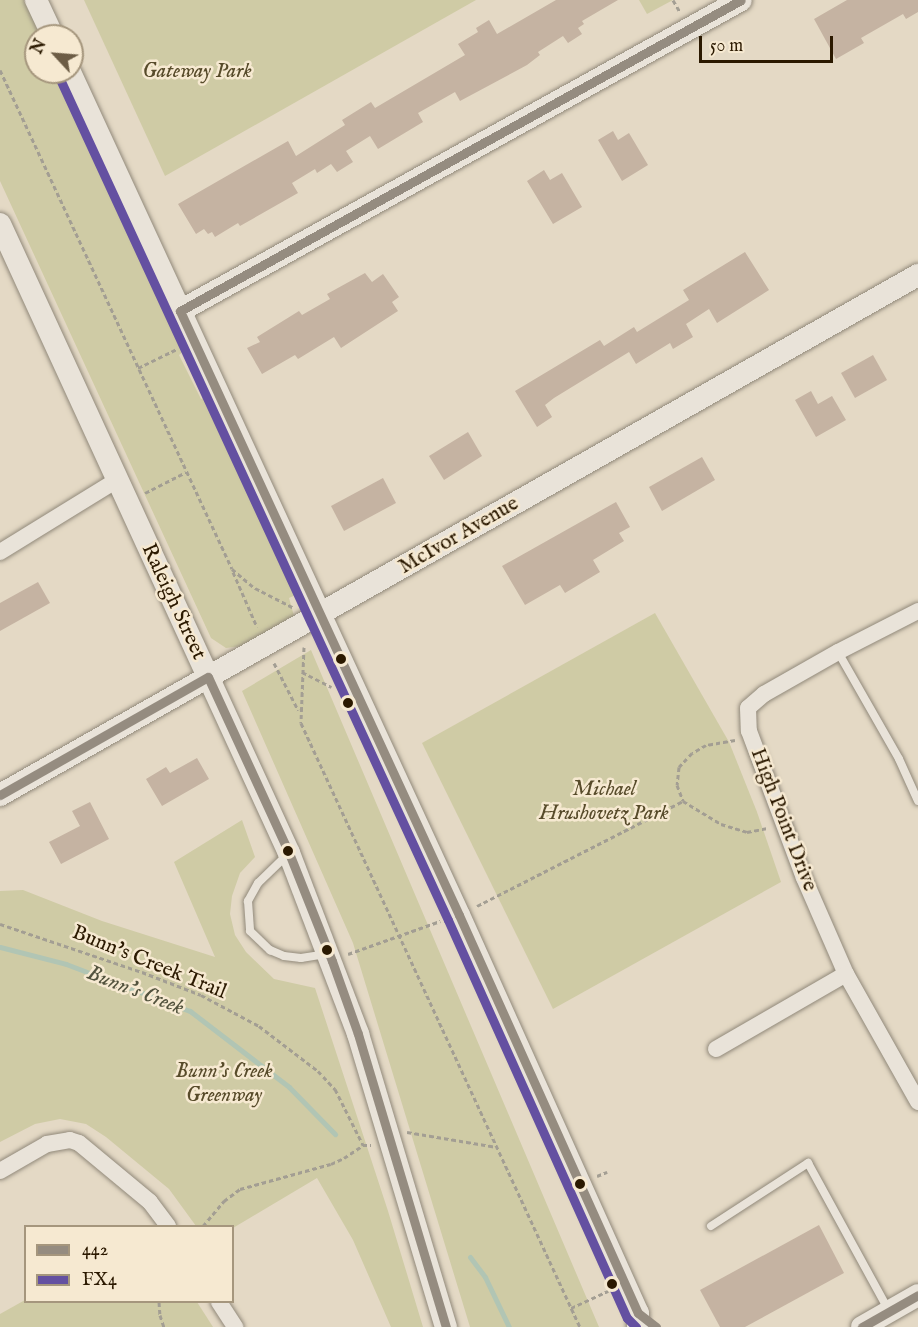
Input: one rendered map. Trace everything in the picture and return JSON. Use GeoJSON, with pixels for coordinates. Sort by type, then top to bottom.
{"type":"FeatureCollection","features":[{"type":"Feature","properties":{"kind":"street"},"geometry":{"type":"LineString","coordinates":[[36,0],[47,24]]}},
{"type":"Feature","properties":{"kind":"street"},"geometry":{"type":"LineString","coordinates":[[180,311],[741,0]]}},
{"type":"Feature","properties":{"kind":"street"},"geometry":{"type":"LineString","coordinates":[[76,84],[194,340],[311,620],[459,915],[638,1320],[656,1327]]}},
{"type":"Feature","properties":{"kind":"street","name":"Raleigh Street"},"geometry":{"type":"LineString","coordinates":[[0,224],[290,853],[331,957],[358,1034],[381,1141],[446,1327]]}},
{"type":"Feature","properties":{"kind":"street","name":"McIvor Avenue"},"geometry":{"type":"LineString","coordinates":[[0,795],[918,275]]}},
{"type":"Feature","properties":{"kind":"street"},"geometry":{"type":"LineString","coordinates":[[0,552],[117,480]]}},
{"type":"Feature","properties":{"kind":"street","name":"High Point Drive"},"geometry":{"type":"LineString","coordinates":[[918,611],[838,652],[764,694],[748,708],[750,735],[804,878],[846,974],[918,1102]]}},
{"type":"Feature","properties":{"kind":"street"},"geometry":{"type":"LineString","coordinates":[[717,1049],[846,974]]}},
{"type":"Feature","properties":{"kind":"street"},"geometry":{"type":"LineString","coordinates":[[0,1171],[47,1144],[70,1140],[86,1148],[150,1202],[167,1225]]}},
{"type":"Feature","properties":{"kind":"street"},"geometry":{"type":"LineString","coordinates":[[862,1327],[918,1295]]}},
{"type":"Feature","properties":{"kind":"street"},"geometry":{"type":"LineString","coordinates":[[220,1303],[235,1327]]}},
{"type":"Feature","properties":{"kind":"lane"},"geometry":{"type":"LineString","coordinates":[[838,652],[899,759],[918,801]]}},
{"type":"Feature","properties":{"kind":"lane"},"geometry":{"type":"LineString","coordinates":[[290,853],[258,883],[248,901],[250,931],[270,950],[284,956],[331,957]]}},
{"type":"Feature","properties":{"kind":"lane"},"geometry":{"type":"LineString","coordinates":[[711,1226],[808,1163],[889,1311]]}},
{"type":"Feature","properties":{"kind":"path"},"geometry":{"type":"LineString","coordinates":[[0,70],[232,569],[255,588],[290,604],[311,620],[304,640],[301,723],[580,1327]]}},
{"type":"Feature","properties":{"kind":"path"},"geometry":{"type":"LineString","coordinates":[[138,368],[194,340]]}},
{"type":"Feature","properties":{"kind":"path"},"geometry":{"type":"LineString","coordinates":[[127,502],[186,472]]}},
{"type":"Feature","properties":{"kind":"path"},"geometry":{"type":"LineString","coordinates":[[302,672],[339,692]]}},
{"type":"Feature","properties":{"kind":"path"},"geometry":{"type":"LineString","coordinates":[[750,735],[729,742],[706,745],[686,758],[677,776],[683,801],[721,824],[736,830],[761,830],[783,823]]}},
{"type":"Feature","properties":{"kind":"path"},"geometry":{"type":"LineString","coordinates":[[331,957],[459,915],[683,801]]}},
{"type":"Feature","properties":{"kind":"path","name":"Bunn's Creek Trail"},"geometry":{"type":"LineString","coordinates":[[0,924],[201,995],[259,1026],[318,1071],[335,1089],[363,1145]]}},
{"type":"Feature","properties":{"kind":"path"},"geometry":{"type":"LineString","coordinates":[[205,1225],[224,1201],[240,1189],[331,1164],[363,1145],[381,1141],[401,1131],[497,1147]]}},
{"type":"Feature","properties":{"kind":"path"},"geometry":{"type":"LineString","coordinates":[[597,1176],[607,1172]]}},
{"type":"Feature","properties":{"kind":"path"},"geometry":{"type":"LineString","coordinates":[[571,1308],[612,1289],[607,1287]]}},
{"type":"Feature","properties":{"kind":"path"},"geometry":{"type":"LineString","coordinates":[[159,1303],[164,1327]]}},
{"type":"Feature","properties":{"kind":"green space"},"geometry":{"type":"Polygon","coordinates":[[[0,0],[24,0],[35,24],[24,24],[24,84],[63,84],[185,350],[179,355],[201,399],[209,396],[300,593],[289,598],[294,616],[242,646],[226,648],[211,638],[0,181],[0,0]]]}},
{"type":"Feature","properties":{"kind":"green space","name":"Gateway Park"},"geometry":{"type":"Polygon","coordinates":[[[84,0],[476,0],[165,176],[84,0]]]}},
{"type":"Feature","properties":{"kind":"green space"},"geometry":{"type":"Polygon","coordinates":[[[639,0],[673,0],[647,14],[639,0]]]}},
{"type":"Feature","properties":{"kind":"green space","name":"Michael Hrushovetz Park"},"geometry":{"type":"Polygon","coordinates":[[[655,613],[729,742],[757,812],[781,882],[553,1009],[422,743],[655,613]]]}},
{"type":"Feature","properties":{"kind":"green space"},"geometry":{"type":"Polygon","coordinates":[[[311,650],[599,1327],[470,1327],[353,943],[242,691],[311,650]]]}},
{"type":"Feature","properties":{"kind":"green space","name":"Bunn's Creek Greenway"},"geometry":{"type":"Polygon","coordinates":[[[242,820],[255,857],[240,873],[232,896],[230,914],[235,935],[246,952],[274,979],[315,988],[388,1211],[423,1327],[391,1327],[353,1240],[317,1178],[234,1227],[234,1225],[195,1225],[169,1189],[106,1137],[86,1124],[60,1119],[35,1124],[0,1142],[0,891],[23,890],[102,921],[215,957],[174,862],[242,820]]]}},
{"type":"Feature","properties":{"kind":"green space"},"geometry":{"type":"Polygon","coordinates":[[[24,1301],[24,1303],[198,1303],[213,1327],[0,1327],[0,1314],[24,1301]]]}},
{"type":"Feature","properties":{"kind":"building"},"geometry":{"type":"Polygon","coordinates":[[[556,0],[618,0],[582,21],[584,24],[578,28],[582,34],[568,43],[563,36],[538,52],[540,55],[527,65],[460,101],[455,92],[418,113],[423,122],[378,149],[370,136],[346,151],[353,162],[337,172],[331,164],[317,173],[315,169],[292,183],[298,193],[240,226],[238,223],[215,237],[212,232],[208,234],[204,229],[196,234],[178,204],[288,141],[296,156],[345,125],[342,120],[371,102],[375,108],[465,55],[458,44],[478,32],[476,28],[489,20],[497,34],[556,0]]]}},
{"type":"Feature","properties":{"kind":"building"},"geometry":{"type":"Polygon","coordinates":[[[847,0],[918,0],[918,12],[906,19],[903,14],[861,38],[864,43],[836,59],[814,19],[847,0]]]}},
{"type":"Feature","properties":{"kind":"building"},"geometry":{"type":"Polygon","coordinates":[[[613,131],[618,140],[629,133],[648,165],[622,181],[598,140],[613,131]]]}},
{"type":"Feature","properties":{"kind":"building"},"geometry":{"type":"Polygon","coordinates":[[[544,170],[550,180],[562,173],[582,207],[553,224],[527,181],[544,170]]]}},
{"type":"Feature","properties":{"kind":"building"},"geometry":{"type":"Polygon","coordinates":[[[745,252],[769,290],[717,323],[709,309],[686,324],[693,337],[673,349],[670,343],[636,364],[629,352],[545,405],[552,417],[537,427],[515,391],[600,340],[604,346],[634,327],[637,332],[689,300],[683,290],[745,252]]]}},
{"type":"Feature","properties":{"kind":"building"},"geometry":{"type":"Polygon","coordinates":[[[365,273],[372,282],[383,274],[399,297],[392,302],[398,311],[341,348],[334,337],[298,359],[295,355],[262,374],[247,348],[260,342],[257,337],[299,311],[302,315],[330,299],[327,294],[365,273]]]}},
{"type":"Feature","properties":{"kind":"building"},"geometry":{"type":"Polygon","coordinates":[[[873,355],[887,380],[855,398],[841,373],[873,355]]]}},
{"type":"Feature","properties":{"kind":"building"},"geometry":{"type":"Polygon","coordinates":[[[811,391],[818,404],[832,396],[846,420],[816,437],[795,400],[811,391]]]}},
{"type":"Feature","properties":{"kind":"building"},"geometry":{"type":"Polygon","coordinates":[[[468,432],[482,456],[444,480],[429,456],[468,432]]]}},
{"type":"Feature","properties":{"kind":"building"},"geometry":{"type":"Polygon","coordinates":[[[702,457],[715,480],[662,511],[649,487],[702,457]]]}},
{"type":"Feature","properties":{"kind":"building"},"geometry":{"type":"Polygon","coordinates":[[[383,478],[396,503],[344,531],[331,506],[383,478]]]}},
{"type":"Feature","properties":{"kind":"building"},"geometry":{"type":"Polygon","coordinates":[[[616,502],[630,527],[619,533],[624,541],[593,560],[600,572],[565,593],[560,585],[525,605],[502,566],[616,502]]]}},
{"type":"Feature","properties":{"kind":"building"},"geometry":{"type":"Polygon","coordinates":[[[38,582],[50,603],[0,631],[0,603],[38,582]]]}},
{"type":"Feature","properties":{"kind":"building"},"geometry":{"type":"Polygon","coordinates":[[[197,758],[209,779],[162,806],[146,779],[166,767],[170,773],[197,758]]]}},
{"type":"Feature","properties":{"kind":"building"},"geometry":{"type":"Polygon","coordinates":[[[90,802],[109,839],[61,864],[49,842],[80,826],[72,811],[90,802]]]}},
{"type":"Feature","properties":{"kind":"building"},"geometry":{"type":"Polygon","coordinates":[[[819,1225],[844,1273],[745,1327],[720,1327],[700,1290],[819,1225]]]}},
{"type":"Feature","properties":{"kind":"waterway","name":"Bunn's Creek"},"geometry":{"type":"LineString","coordinates":[[0,947],[66,964],[190,1011],[289,1087],[335,1134]]}},
{"type":"Feature","properties":{"kind":"waterway","name":"Bunn's Creek"},"geometry":{"type":"LineString","coordinates":[[470,1257],[485,1277],[509,1327]]}},
{"type":"Feature","properties":{"kind":"transit line","name":"442"},"geometry":{"type":"LineString","coordinates":[[180,311],[741,0]]}},
{"type":"Feature","properties":{"kind":"transit line","name":"FX4"},"geometry":{"type":"LineString","coordinates":[[62,84],[448,920],[627,1318],[636,1327]]}},
{"type":"Feature","properties":{"kind":"transit line","name":"442"},"geometry":{"type":"LineString","coordinates":[[180,311],[459,915],[638,1313],[656,1327]]}},
{"type":"Feature","properties":{"kind":"transit line","name":"442"},"geometry":{"type":"LineString","coordinates":[[208,677],[289,853],[332,961],[358,1034],[446,1327]]}},
{"type":"Feature","properties":{"kind":"transit line","name":"442"},"geometry":{"type":"LineString","coordinates":[[0,795],[208,677]]}},
{"type":"Feature","properties":{"kind":"transit line","name":"442"},"geometry":{"type":"LineString","coordinates":[[862,1327],[918,1295]]}}]}
